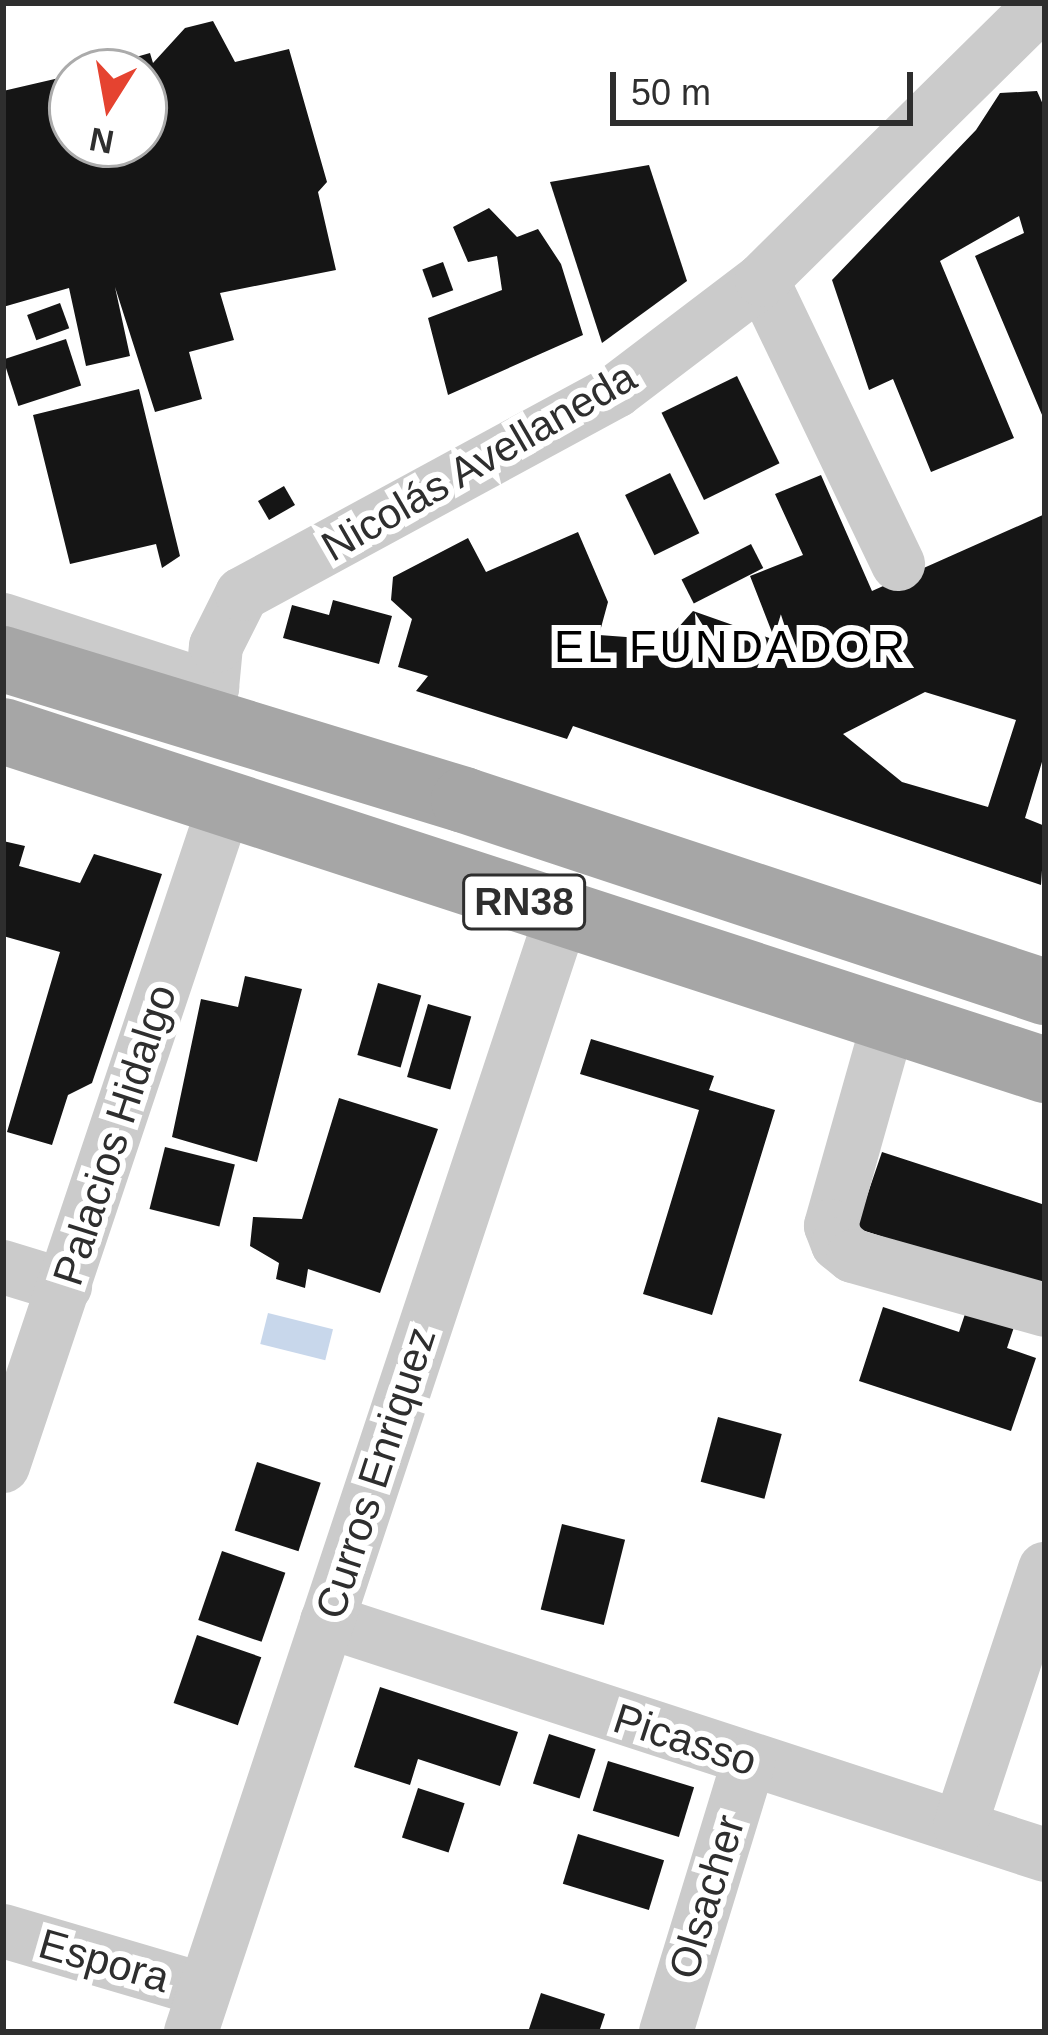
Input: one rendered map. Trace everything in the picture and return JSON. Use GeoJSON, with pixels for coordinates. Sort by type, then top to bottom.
{"type":"FeatureCollection","features":[{"type":"Feature","properties":{"kind":"main road","name":"RN38"},"geometry":{"type":"LineString","coordinates":[[3,659],[464,800],[1045,992]]}},
{"type":"Feature","properties":{"kind":"main road"},"geometry":{"type":"LineString","coordinates":[[212,688],[446,775],[464,800]]}},
{"type":"Feature","properties":{"kind":"main road"},"geometry":{"type":"LineString","coordinates":[[4,732],[78,718],[262,775],[369,773]]}},
{"type":"Feature","properties":{"kind":"main road","name":"RN38"},"geometry":{"type":"LineString","coordinates":[[4,732],[1045,1070]]}},
{"type":"Feature","properties":{"kind":"main road"},"geometry":{"type":"LineString","coordinates":[[562,915],[580,883],[601,882],[797,948],[912,949]]}},
{"type":"Feature","properties":{"kind":"street","name":"Nicolás Avellaneda"},"geometry":{"type":"LineString","coordinates":[[212,688],[216,646],[242,594],[616,391],[762,280],[1042,3]]}},
{"type":"Feature","properties":{"kind":"street"},"geometry":{"type":"LineString","coordinates":[[762,280],[898,564]]}},
{"type":"Feature","properties":{"kind":"street"},"geometry":{"type":"LineString","coordinates":[[3,620],[212,688]]}},
{"type":"Feature","properties":{"kind":"street","name":"Palacios Hidalgo"},"geometry":{"type":"LineString","coordinates":[[3,1466],[225,804]]}},
{"type":"Feature","properties":{"kind":"street","name":"Curros Enriquez"},"geometry":{"type":"LineString","coordinates":[[198,2011],[562,915]]}},
{"type":"Feature","properties":{"kind":"street"},"geometry":{"type":"LineString","coordinates":[[890,1017],[831,1226],[838,1244],[853,1256],[1045,1310]]}},
{"type":"Feature","properties":{"kind":"street"},"geometry":{"type":"LineString","coordinates":[[3,1267],[65,1286]]}},
{"type":"Feature","properties":{"kind":"street"},"geometry":{"type":"LineString","coordinates":[[960,1826],[1045,1570]]}},
{"type":"Feature","properties":{"kind":"street","name":"Picasso"},"geometry":{"type":"LineString","coordinates":[[327,1622],[1045,1855]]}},
{"type":"Feature","properties":{"kind":"street","name":"Olsacher"},"geometry":{"type":"LineString","coordinates":[[666,2032],[748,1761]]}},
{"type":"Feature","properties":{"kind":"street","name":"Espora"},"geometry":{"type":"LineString","coordinates":[[3,1931],[198,2011]]}},
{"type":"Feature","properties":{"kind":"water"},"geometry":{"type":"Polygon","coordinates":[[[268,1313],[333,1329],[325,1360],[260,1344],[268,1313]]]}},
{"type":"Feature","properties":{"kind":"building"},"geometry":{"type":"Polygon","coordinates":[[[213,21],[235,62],[289,49],[327,182],[318,192],[336,270],[220,293],[234,340],[189,352],[202,399],[155,412],[115,287],[130,356],[86,366],[69,288],[3,307],[3,91],[48,81],[48,168],[168,168],[167,48],[185,28],[213,21]]]}},
{"type":"Feature","properties":{"kind":"building"},"geometry":{"type":"Polygon","coordinates":[[[1037,91],[1045,109],[1045,422],[975,256],[1024,233],[1019,216],[940,261],[1014,438],[931,472],[893,379],[869,390],[832,280],[976,130],[1000,93],[1037,91]]]}},
{"type":"Feature","properties":{"kind":"building"},"geometry":{"type":"Polygon","coordinates":[[[649,165],[687,281],[602,343],[550,182],[649,165]]]}},
{"type":"Feature","properties":{"kind":"building"},"geometry":{"type":"Polygon","coordinates":[[[489,208],[517,237],[538,229],[561,264],[583,335],[448,395],[428,318],[502,290],[497,256],[468,262],[453,227],[489,208]]]}},
{"type":"Feature","properties":{"kind":"building"},"geometry":{"type":"Polygon","coordinates":[[[443,262],[453,290],[433,298],[422,270],[443,262]]]}},
{"type":"Feature","properties":{"kind":"building"},"geometry":{"type":"Polygon","coordinates":[[[60,303],[69,328],[36,340],[27,315],[60,303]]]}},
{"type":"Feature","properties":{"kind":"building"},"geometry":{"type":"Polygon","coordinates":[[[66,339],[81,386],[18,406],[3,359],[66,339]]]}},
{"type":"Feature","properties":{"kind":"building"},"geometry":{"type":"Polygon","coordinates":[[[737,376],[780,463],[704,500],[662,413],[737,376]]]}},
{"type":"Feature","properties":{"kind":"building"},"geometry":{"type":"Polygon","coordinates":[[[139,389],[180,556],[162,568],[156,544],[70,564],[33,415],[139,389]]]}},
{"type":"Feature","properties":{"kind":"building"},"geometry":{"type":"Polygon","coordinates":[[[670,473],[699,533],[654,555],[625,495],[670,473]]]}},
{"type":"Feature","properties":{"kind":"building"},"geometry":{"type":"Polygon","coordinates":[[[821,475],[872,591],[1045,514],[1045,752],[1025,818],[1045,826],[1041,885],[573,726],[567,739],[416,691],[428,676],[398,667],[412,619],[391,600],[393,577],[468,538],[486,572],[578,532],[608,602],[599,635],[667,640],[693,611],[775,640],[750,576],[803,555],[775,494],[821,475]],[[925,692],[843,734],[902,782],[988,807],[1016,720],[925,692]]]}},
{"type":"Feature","properties":{"kind":"building"},"geometry":{"type":"Polygon","coordinates":[[[284,486],[295,505],[269,520],[258,501],[284,486]]]}},
{"type":"Feature","properties":{"kind":"building"},"geometry":{"type":"Polygon","coordinates":[[[751,544],[763,568],[694,603],[682,579],[751,544]]]}},
{"type":"Feature","properties":{"kind":"building"},"geometry":{"type":"Polygon","coordinates":[[[333,600],[392,616],[379,664],[283,638],[292,605],[329,615],[333,600]]]}},
{"type":"Feature","properties":{"kind":"building"},"geometry":{"type":"Polygon","coordinates":[[[3,841],[25,846],[19,866],[80,883],[94,854],[162,874],[92,1083],[68,1095],[52,1145],[7,1132],[60,952],[3,936],[3,841]]]}},
{"type":"Feature","properties":{"kind":"building"},"geometry":{"type":"Polygon","coordinates":[[[245,976],[302,989],[257,1162],[172,1137],[201,999],[238,1007],[245,976]]]}},
{"type":"Feature","properties":{"kind":"building"},"geometry":{"type":"Polygon","coordinates":[[[378,983],[421,995],[401,1067],[357,1055],[378,983]]]}},
{"type":"Feature","properties":{"kind":"building"},"geometry":{"type":"Polygon","coordinates":[[[428,1004],[471,1016],[450,1089],[407,1077],[428,1004]]]}},
{"type":"Feature","properties":{"kind":"building"},"geometry":{"type":"Polygon","coordinates":[[[591,1039],[714,1076],[709,1090],[775,1110],[712,1315],[643,1294],[699,1110],[580,1074],[591,1039]]]}},
{"type":"Feature","properties":{"kind":"building"},"geometry":{"type":"Polygon","coordinates":[[[339,1098],[438,1129],[380,1293],[308,1269],[305,1288],[276,1279],[279,1263],[250,1246],[253,1217],[302,1219],[339,1098]]]}},
{"type":"Feature","properties":{"kind":"building"},"geometry":{"type":"Polygon","coordinates":[[[165,1147],[235,1164],[219,1227],[150,1209],[165,1147]]]}},
{"type":"Feature","properties":{"kind":"building"},"geometry":{"type":"Polygon","coordinates":[[[882,1152],[1045,1205],[1045,1287],[1029,1282],[1007,1348],[1036,1358],[1011,1431],[859,1381],[883,1307],[959,1332],[980,1269],[856,1228],[882,1152]]]}},
{"type":"Feature","properties":{"kind":"building"},"geometry":{"type":"Polygon","coordinates":[[[718,1417],[782,1434],[764,1499],[701,1482],[718,1417]]]}},
{"type":"Feature","properties":{"kind":"building"},"geometry":{"type":"Polygon","coordinates":[[[257,1462],[321,1483],[298,1551],[235,1530],[257,1462]]]}},
{"type":"Feature","properties":{"kind":"building"},"geometry":{"type":"Polygon","coordinates":[[[562,1524],[625,1540],[604,1625],[541,1609],[562,1524]]]}},
{"type":"Feature","properties":{"kind":"building"},"geometry":{"type":"Polygon","coordinates":[[[222,1551],[285,1573],[262,1642],[198,1620],[222,1551]]]}},
{"type":"Feature","properties":{"kind":"building"},"geometry":{"type":"Polygon","coordinates":[[[197,1635],[261,1657],[238,1725],[174,1703],[197,1635]]]}},
{"type":"Feature","properties":{"kind":"building"},"geometry":{"type":"Polygon","coordinates":[[[380,1687],[518,1732],[500,1786],[418,1759],[410,1785],[354,1767],[380,1687]]]}},
{"type":"Feature","properties":{"kind":"building"},"geometry":{"type":"Polygon","coordinates":[[[549,1734],[596,1749],[580,1799],[533,1783],[549,1734]]]}},
{"type":"Feature","properties":{"kind":"building"},"geometry":{"type":"Polygon","coordinates":[[[608,1761],[694,1787],[679,1837],[593,1811],[608,1761]]]}},
{"type":"Feature","properties":{"kind":"building"},"geometry":{"type":"Polygon","coordinates":[[[418,1788],[465,1803],[449,1853],[402,1837],[418,1788]]]}},
{"type":"Feature","properties":{"kind":"building"},"geometry":{"type":"Polygon","coordinates":[[[578,1834],[664,1860],[649,1910],[563,1884],[578,1834]]]}},
{"type":"Feature","properties":{"kind":"building"},"geometry":{"type":"Polygon","coordinates":[[[541,1993],[605,2014],[599,2032],[528,2032],[541,1993]]]}},
{"type":"Feature","properties":{"kind":"district","name":"EL FUNDADOR"},"geometry":{"type":"Point","coordinates":[731,647]}}]}
